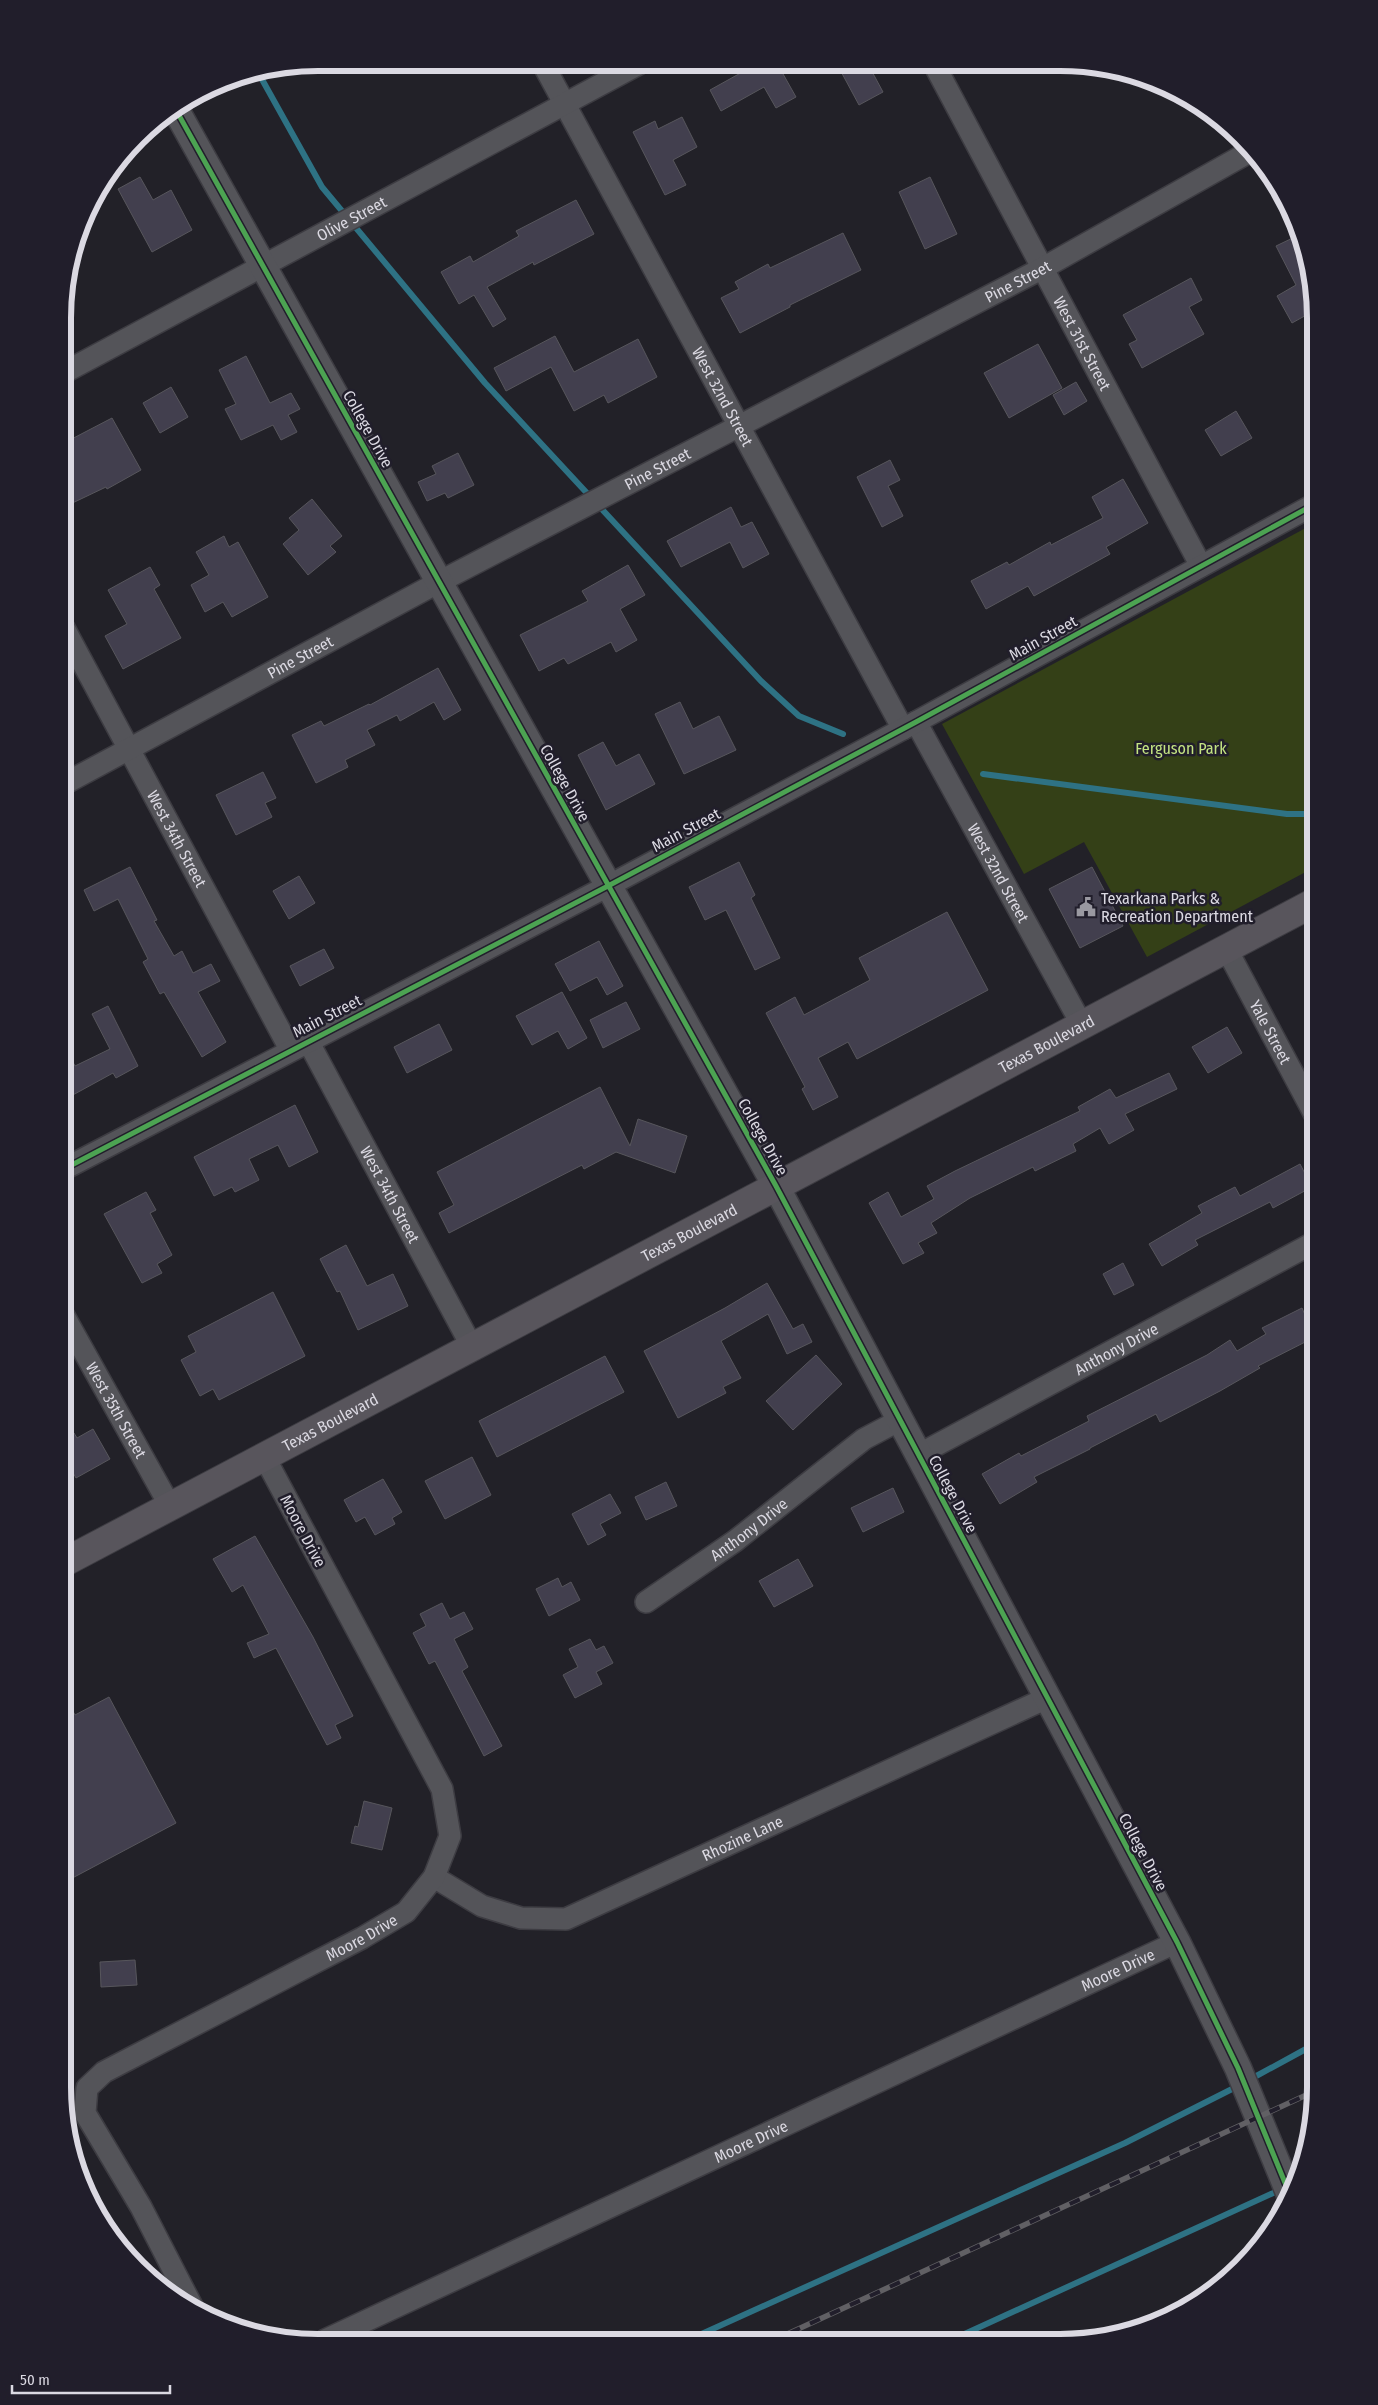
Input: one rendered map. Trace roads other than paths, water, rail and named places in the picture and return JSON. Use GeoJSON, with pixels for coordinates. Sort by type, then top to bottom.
{"type":"FeatureCollection","features":[{"type":"Feature","properties":{"kind":"main road","name":"Texas Boulevard"},"geometry":{"type":"LineString","coordinates":[[71,1559],[1307,906]]}},
{"type":"Feature","properties":{"kind":"street","name":"West 32nd Street"},"geometry":{"type":"LineString","coordinates":[[547,71],[739,425],[1082,1025]]}},
{"type":"Feature","properties":{"kind":"street","name":"Olive Street"},"geometry":{"type":"LineString","coordinates":[[71,368],[626,71]]}},
{"type":"Feature","properties":{"kind":"street","name":"West 31st Street"},"geometry":{"type":"LineString","coordinates":[[938,71],[1201,566]]}},
{"type":"Feature","properties":{"kind":"street","name":"College Drive"},"geometry":{"type":"LineString","coordinates":[[179,115],[261,266],[776,1186],[1177,1942],[1238,2068],[1286,2185]]}},
{"type":"Feature","properties":{"kind":"street","name":"Pine Street"},"geometry":{"type":"LineString","coordinates":[[71,780],[581,507],[1043,268],[1244,154]]}},
{"type":"Feature","properties":{"kind":"street","name":"Main Street"},"geometry":{"type":"LineString","coordinates":[[71,1165],[299,1045],[608,886],[1307,509]]}},
{"type":"Feature","properties":{"kind":"street","name":"West 34th Street"},"geometry":{"type":"LineString","coordinates":[[71,641],[129,750],[472,1348]]}},
{"type":"Feature","properties":{"kind":"street","name":"Yale Street"},"geometry":{"type":"LineString","coordinates":[[1226,948],[1307,1100]]}},
{"type":"Feature","properties":{"kind":"street","name":"Anthony Drive"},"geometry":{"type":"LineString","coordinates":[[918,1455],[1307,1246]]}},
{"type":"Feature","properties":{"kind":"street","name":"West 35th Street"},"geometry":{"type":"LineString","coordinates":[[71,1328],[170,1506]]}},
{"type":"Feature","properties":{"kind":"street","name":"Anthony Drive"},"geometry":{"type":"LineString","coordinates":[[646,1602],[735,1541],[864,1439],[900,1420]]}},
{"type":"Feature","properties":{"kind":"street","name":"Moore Drive"},"geometry":{"type":"LineString","coordinates":[[187,2296],[141,2208],[85,2113],[87,2088],[104,2072],[362,1938],[406,1912],[434,1877],[450,1836],[442,1789],[265,1458]]}},
{"type":"Feature","properties":{"kind":"street","name":"Rhozine Lane"},"geometry":{"type":"LineString","coordinates":[[434,1877],[482,1906],[521,1918],[566,1919],[1047,1698]]}},
{"type":"Feature","properties":{"kind":"street","name":"Moore Drive"},"geometry":{"type":"LineString","coordinates":[[338,2334],[1177,1942]]}},
{"type":"Feature","properties":{"kind":"waterway"},"geometry":{"type":"LineString","coordinates":[[261,78],[322,187],[485,383],[761,681],[799,716],[843,734]]}},
{"type":"Feature","properties":{"kind":"waterway"},"geometry":{"type":"LineString","coordinates":[[983,774],[1287,814],[1307,814]]}},
{"type":"Feature","properties":{"kind":"waterway"},"geometry":{"type":"LineString","coordinates":[[1249,2080],[1307,2048]]}},
{"type":"Feature","properties":{"kind":"waterway"},"geometry":{"type":"LineString","coordinates":[[702,2334],[1125,2143],[1238,2086]]}},
{"type":"Feature","properties":{"kind":"waterway"},"geometry":{"type":"LineString","coordinates":[[965,2334],[1282,2189]]}},
{"type":"Feature","properties":{"kind":"railway"},"geometry":{"type":"LineString","coordinates":[[787,2334],[1307,2095]]}},
{"type":"Feature","properties":{"kind":"place","name":"Texarkana Parks & Recreation Department"},"geometry":{"type":"Point","coordinates":[1086,907]}},
{"type":"Feature","properties":{"kind":"park label","name":"Ferguson Park"},"geometry":{"type":"Point","coordinates":[1181,748]}}]}
